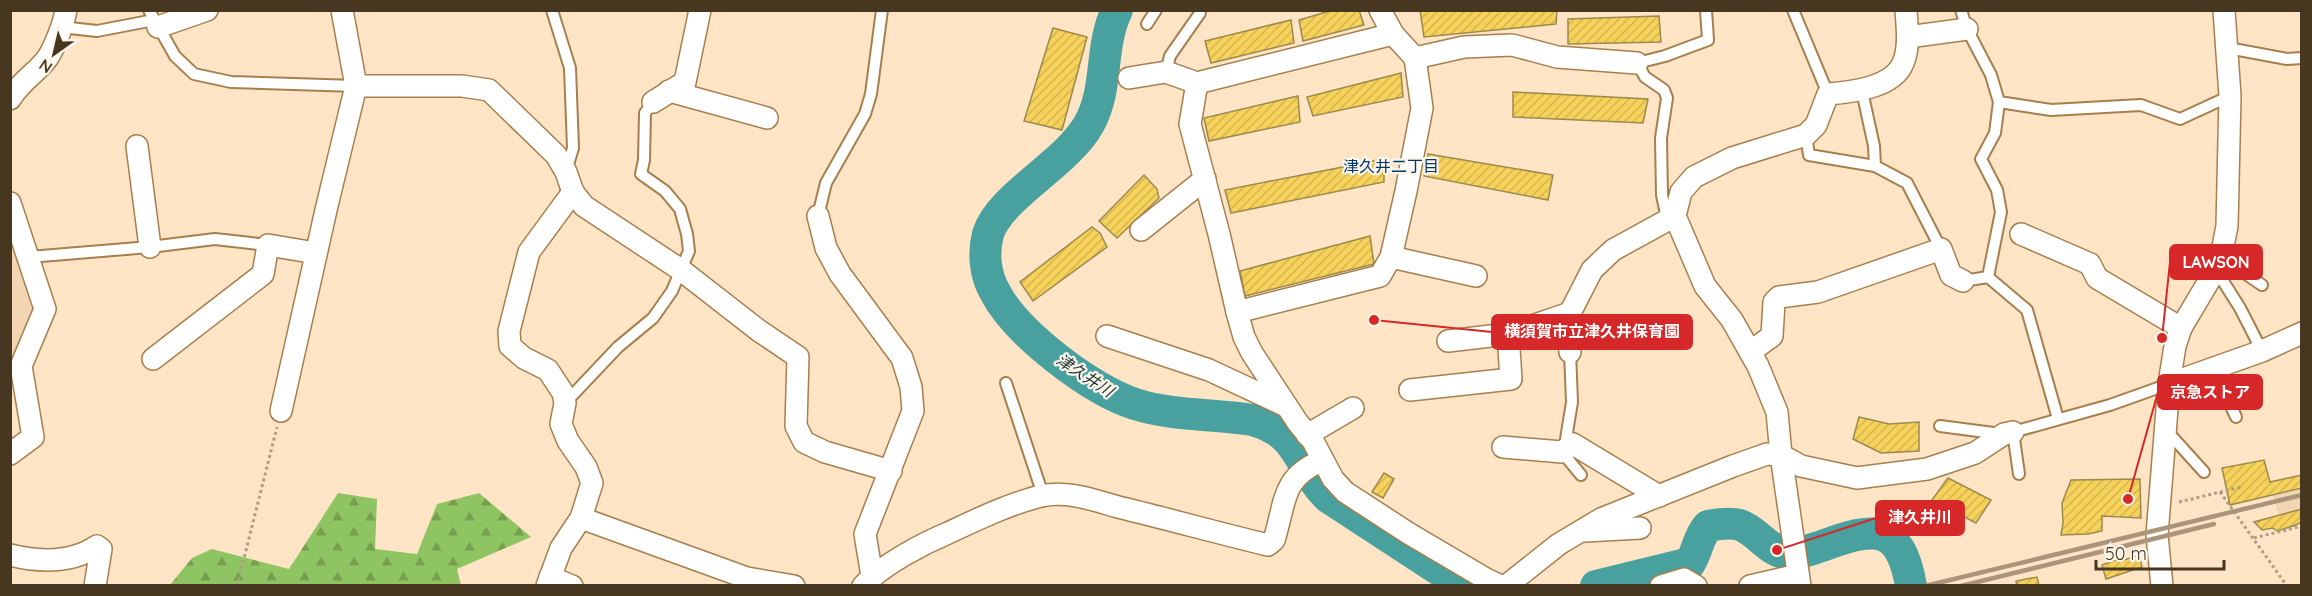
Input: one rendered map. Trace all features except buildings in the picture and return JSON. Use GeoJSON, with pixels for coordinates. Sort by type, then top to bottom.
{"type":"FeatureCollection","features":[{"type":"Feature","properties":{"kind":"street"},"geometry":{"type":"LineString","coordinates":[[154,19],[207,10]]}},
{"type":"Feature","properties":{"kind":"street"},"geometry":{"type":"LineString","coordinates":[[281,409],[356,86],[342,10]]}},
{"type":"Feature","properties":{"kind":"street"},"geometry":{"type":"LineString","coordinates":[[661,97],[685,82],[700,10]]}},
{"type":"Feature","properties":{"kind":"street"},"geometry":{"type":"LineString","coordinates":[[1237,312],[1380,276],[1390,257],[1422,108],[1415,58],[1393,34],[1380,10]]}},
{"type":"Feature","properties":{"kind":"street"},"geometry":{"type":"LineString","coordinates":[[1570,352],[1568,331],[1570,313],[1592,270],[1613,249],[1671,217],[1681,192],[1694,177],[1732,158],[1806,135],[1816,125],[1828,94],[1862,91],[1898,72],[1904,62],[1908,37],[1906,10]]}},
{"type":"Feature","properties":{"kind":"street"},"geometry":{"type":"LineString","coordinates":[[2162,585],[2157,535],[2169,384],[2175,346],[2181,328],[2218,263],[2227,226],[2230,96],[2224,10]]}},
{"type":"Feature","properties":{"kind":"street"},"geometry":{"type":"LineString","coordinates":[[10,99],[20,84],[47,59],[63,19]]}},
{"type":"Feature","properties":{"kind":"street"},"geometry":{"type":"LineString","coordinates":[[1908,37],[1964,20]]}},
{"type":"Feature","properties":{"kind":"street"},"geometry":{"type":"LineString","coordinates":[[1129,78],[1166,72],[1197,83],[1393,34]]}},
{"type":"Feature","properties":{"kind":"street"},"geometry":{"type":"LineString","coordinates":[[1415,58],[1464,47],[1512,45],[1557,57],[1637,63]]}},
{"type":"Feature","properties":{"kind":"street"},"geometry":{"type":"LineString","coordinates":[[868,581],[923,544],[987,515],[1043,495],[1079,495],[1180,521],[1214,533],[1268,545],[1274,540],[1290,485],[1312,466],[1313,441],[1286,406],[1244,337],[1190,124],[1197,83]]}},
{"type":"Feature","properties":{"kind":"street"},"geometry":{"type":"LineString","coordinates":[[356,86],[462,86],[489,90],[537,134],[556,155],[566,172],[573,192],[584,206],[681,270],[758,330],[798,357],[796,426],[804,442],[825,452],[891,471]]}},
{"type":"Feature","properties":{"kind":"street"},"geometry":{"type":"LineString","coordinates":[[661,97],[767,118]]}},
{"type":"Feature","properties":{"kind":"street"},"geometry":{"type":"LineString","coordinates":[[137,146],[150,247]]}},
{"type":"Feature","properties":{"kind":"street"},"geometry":{"type":"LineString","coordinates":[[1141,230],[1204,179]]}},
{"type":"Feature","properties":{"kind":"street"},"geometry":{"type":"LineString","coordinates":[[572,585],[549,581],[561,548],[581,518],[592,483],[586,467],[568,441],[561,424],[565,403],[563,393],[548,370],[524,358],[510,345],[509,332],[529,252],[573,192]]}},
{"type":"Feature","properties":{"kind":"street"},"geometry":{"type":"LineString","coordinates":[[10,203],[45,309],[21,366],[33,437],[10,454]]}},
{"type":"Feature","properties":{"kind":"street"},"geometry":{"type":"LineString","coordinates":[[819,216],[826,248],[840,274],[902,358],[911,387],[913,411],[865,534],[868,581]]}},
{"type":"Feature","properties":{"kind":"street"},"geometry":{"type":"LineString","coordinates":[[1671,217],[1705,286],[1732,320],[1750,352],[1777,412],[1797,566],[1750,585]]}},
{"type":"Feature","properties":{"kind":"street"},"geometry":{"type":"LineString","coordinates":[[2021,234],[2090,264],[2097,278],[2181,328]]}},
{"type":"Feature","properties":{"kind":"street"},"geometry":{"type":"LineString","coordinates":[[153,359],[263,274],[268,245],[316,253]]}},
{"type":"Feature","properties":{"kind":"street"},"geometry":{"type":"LineString","coordinates":[[1750,352],[1772,336],[1774,302],[1779,297],[1818,292],[1941,249],[1951,275],[1964,281]]}},
{"type":"Feature","properties":{"kind":"street"},"geometry":{"type":"LineString","coordinates":[[1390,257],[1476,276]]}},
{"type":"Feature","properties":{"kind":"street"},"geometry":{"type":"LineString","coordinates":[[1448,341],[1508,334],[1570,313]]}},
{"type":"Feature","properties":{"kind":"street"},"geometry":{"type":"LineString","coordinates":[[2169,384],[2262,351],[2301,333]]}},
{"type":"Feature","properties":{"kind":"street"},"geometry":{"type":"LineString","coordinates":[[1410,390],[1511,379],[1508,334]]}},
{"type":"Feature","properties":{"kind":"street"},"geometry":{"type":"LineString","coordinates":[[1107,336],[1209,370],[1286,406]]}},
{"type":"Feature","properties":{"kind":"street"},"geometry":{"type":"LineString","coordinates":[[1307,435],[1353,408]]}},
{"type":"Feature","properties":{"kind":"street"},"geometry":{"type":"LineString","coordinates":[[1506,585],[1558,544],[1601,519],[1767,454],[1781,455],[1801,466],[1857,478],[1927,469],[1975,453],[2008,433]]}},
{"type":"Feature","properties":{"kind":"street"},"geometry":{"type":"LineString","coordinates":[[1503,447],[1567,448],[1659,496]]}},
{"type":"Feature","properties":{"kind":"street"},"geometry":{"type":"LineString","coordinates":[[1312,466],[1357,502],[1486,579],[1501,585]]}},
{"type":"Feature","properties":{"kind":"street"},"geometry":{"type":"LineString","coordinates":[[581,518],[746,582],[794,585]]}},
{"type":"Feature","properties":{"kind":"street"},"geometry":{"type":"LineString","coordinates":[[1577,532],[1640,528]]}},
{"type":"Feature","properties":{"kind":"street"},"geometry":{"type":"LineString","coordinates":[[10,555],[33,560],[66,558],[84,555],[97,546],[101,549],[95,585]]}},
{"type":"Feature","properties":{"kind":"street"},"geometry":{"type":"LineString","coordinates":[[1660,585],[1684,579],[1696,585]]}},
{"type":"Feature","properties":{"kind":"lane"},"geometry":{"type":"LineString","coordinates":[[552,10],[570,68],[573,148],[566,172]]}},
{"type":"Feature","properties":{"kind":"lane"},"geometry":{"type":"LineString","coordinates":[[819,216],[826,183],[865,114],[871,94],[882,10]]}},
{"type":"Feature","properties":{"kind":"lane"},"geometry":{"type":"LineString","coordinates":[[1147,24],[1156,10]]}},
{"type":"Feature","properties":{"kind":"lane"},"geometry":{"type":"LineString","coordinates":[[1166,72],[1170,56],[1200,10]]}},
{"type":"Feature","properties":{"kind":"lane"},"geometry":{"type":"LineString","coordinates":[[1671,217],[1662,195],[1661,138],[1667,98],[1664,90],[1645,78],[1637,63],[1665,56],[1708,40],[1706,10]]}},
{"type":"Feature","properties":{"kind":"lane"},"geometry":{"type":"LineString","coordinates":[[1793,10],[1828,94]]}},
{"type":"Feature","properties":{"kind":"lane"},"geometry":{"type":"LineString","coordinates":[[63,19],[97,31],[154,19],[175,56],[194,74],[231,82],[356,86]]}},
{"type":"Feature","properties":{"kind":"lane"},"geometry":{"type":"LineString","coordinates":[[1964,20],[1991,75],[1999,102],[1995,133],[1981,159],[1997,190],[2001,212],[1988,277]]}},
{"type":"Feature","properties":{"kind":"lane"},"geometry":{"type":"LineString","coordinates":[[2228,48],[2287,59],[2301,58]]}},
{"type":"Feature","properties":{"kind":"lane"},"geometry":{"type":"LineString","coordinates":[[1862,91],[1874,146],[1875,166]]}},
{"type":"Feature","properties":{"kind":"lane"},"geometry":{"type":"LineString","coordinates":[[1999,102],[2051,110],[2141,105],[2180,119],[2230,96]]}},
{"type":"Feature","properties":{"kind":"lane"},"geometry":{"type":"LineString","coordinates":[[565,403],[618,347],[653,318],[672,291],[689,251],[680,209],[665,190],[641,174],[644,160],[645,114],[661,97]]}},
{"type":"Feature","properties":{"kind":"lane"},"geometry":{"type":"LineString","coordinates":[[1806,135],[1809,155],[1875,166],[1907,183],[1941,249]]}},
{"type":"Feature","properties":{"kind":"lane"},"geometry":{"type":"LineString","coordinates":[[29,257],[215,239],[268,245]]}},
{"type":"Feature","properties":{"kind":"lane"},"geometry":{"type":"LineString","coordinates":[[2218,263],[2262,285]]}},
{"type":"Feature","properties":{"kind":"lane"},"geometry":{"type":"LineString","coordinates":[[2218,263],[2262,351]]}},
{"type":"Feature","properties":{"kind":"lane"},"geometry":{"type":"LineString","coordinates":[[1964,281],[1988,277],[2027,310],[2058,419]]}},
{"type":"Feature","properties":{"kind":"lane"},"geometry":{"type":"LineString","coordinates":[[1570,352],[1572,402],[1566,439],[1567,448],[1581,475]]}},
{"type":"Feature","properties":{"kind":"lane"},"geometry":{"type":"LineString","coordinates":[[2214,369],[2236,417]]}},
{"type":"Feature","properties":{"kind":"lane"},"geometry":{"type":"LineString","coordinates":[[1006,383],[1043,495]]}},
{"type":"Feature","properties":{"kind":"lane"},"geometry":{"type":"LineString","coordinates":[[1940,426],[2008,433],[2110,405],[2169,384]]}},
{"type":"Feature","properties":{"kind":"lane"},"geometry":{"type":"LineString","coordinates":[[2166,430],[2204,472]]}},
{"type":"Feature","properties":{"kind":"lane"},"geometry":{"type":"LineString","coordinates":[[2008,433],[2019,474]]}},
{"type":"Feature","properties":{"kind":"path"},"geometry":{"type":"LineString","coordinates":[[237,585],[281,409]]}},
{"type":"Feature","properties":{"kind":"path"},"geometry":{"type":"LineString","coordinates":[[2160,507],[2241,487]]}},
{"type":"Feature","properties":{"kind":"path"},"geometry":{"type":"LineString","coordinates":[[2220,492],[2288,585]]}},
{"type":"Feature","properties":{"kind":"path"},"geometry":{"type":"LineString","coordinates":[[2253,538],[2301,526]]}},
{"type":"Feature","properties":{"kind":"shaded area"},"geometry":{"type":"Polygon","coordinates":[[[10,217],[42,305],[23,351],[11,355],[10,217]]]}},
{"type":"Feature","properties":{"kind":"shaded area"},"geometry":{"type":"Polygon","coordinates":[[[2264,460],[2271,482],[2301,475],[2301,521],[2296,525],[2277,531],[2273,528],[2262,530],[2254,522],[2279,515],[2272,495],[2230,505],[2222,468],[2264,460]]]}},
{"type":"Feature","properties":{"kind":"green space"},"geometry":{"type":"Polygon","coordinates":[[[338,493],[377,499],[375,549],[417,554],[437,504],[479,493],[531,537],[457,569],[461,585],[170,585],[192,558],[212,549],[289,569],[338,493]]]}},
{"type":"Feature","properties":{"kind":"waterway","name":"津久井川"},"geometry":{"type":"LineString","coordinates":[[1117,10],[1108,38],[1099,97],[1089,124],[1066,153],[1006,206],[988,234],[986,264],[995,292],[1005,308],[1037,342],[1077,373],[1117,397],[1164,411],[1253,420],[1269,426],[1290,443],[1318,486],[1328,497],[1464,586]]}},
{"type":"Feature","properties":{"kind":"waterway","name":"津久井川"},"geometry":{"type":"LineString","coordinates":[[1596,586],[1690,563],[1708,526],[1728,523],[1746,528],[1774,549],[1787,554],[1805,552],[1856,535],[1870,533],[1882,535],[1892,540],[1900,550],[1911,586]]}},
{"type":"Feature","properties":{"kind":"railway"},"geometry":{"type":"LineString","coordinates":[[1925,586],[2302,495]]}},
{"type":"Feature","properties":{"kind":"railway"},"geometry":{"type":"LineString","coordinates":[[1961,586],[2214,524]]}},
{"type":"Feature","properties":{"kind":"place","name":"横須賀市立津久井保育園"},"geometry":{"type":"Point","coordinates":[1374,320]}},
{"type":"Feature","properties":{"kind":"place","name":"LAWSON"},"geometry":{"type":"Point","coordinates":[2162,338]}},
{"type":"Feature","properties":{"kind":"place","name":"京急ストア"},"geometry":{"type":"Point","coordinates":[2128,499]}},
{"type":"Feature","properties":{"kind":"place","name":"津久井川"},"geometry":{"type":"Point","coordinates":[1777,550]}},
{"type":"Feature","properties":{"kind":"district","name":"津久井二丁目"},"geometry":{"type":"Point","coordinates":[1391,166]}}]}
